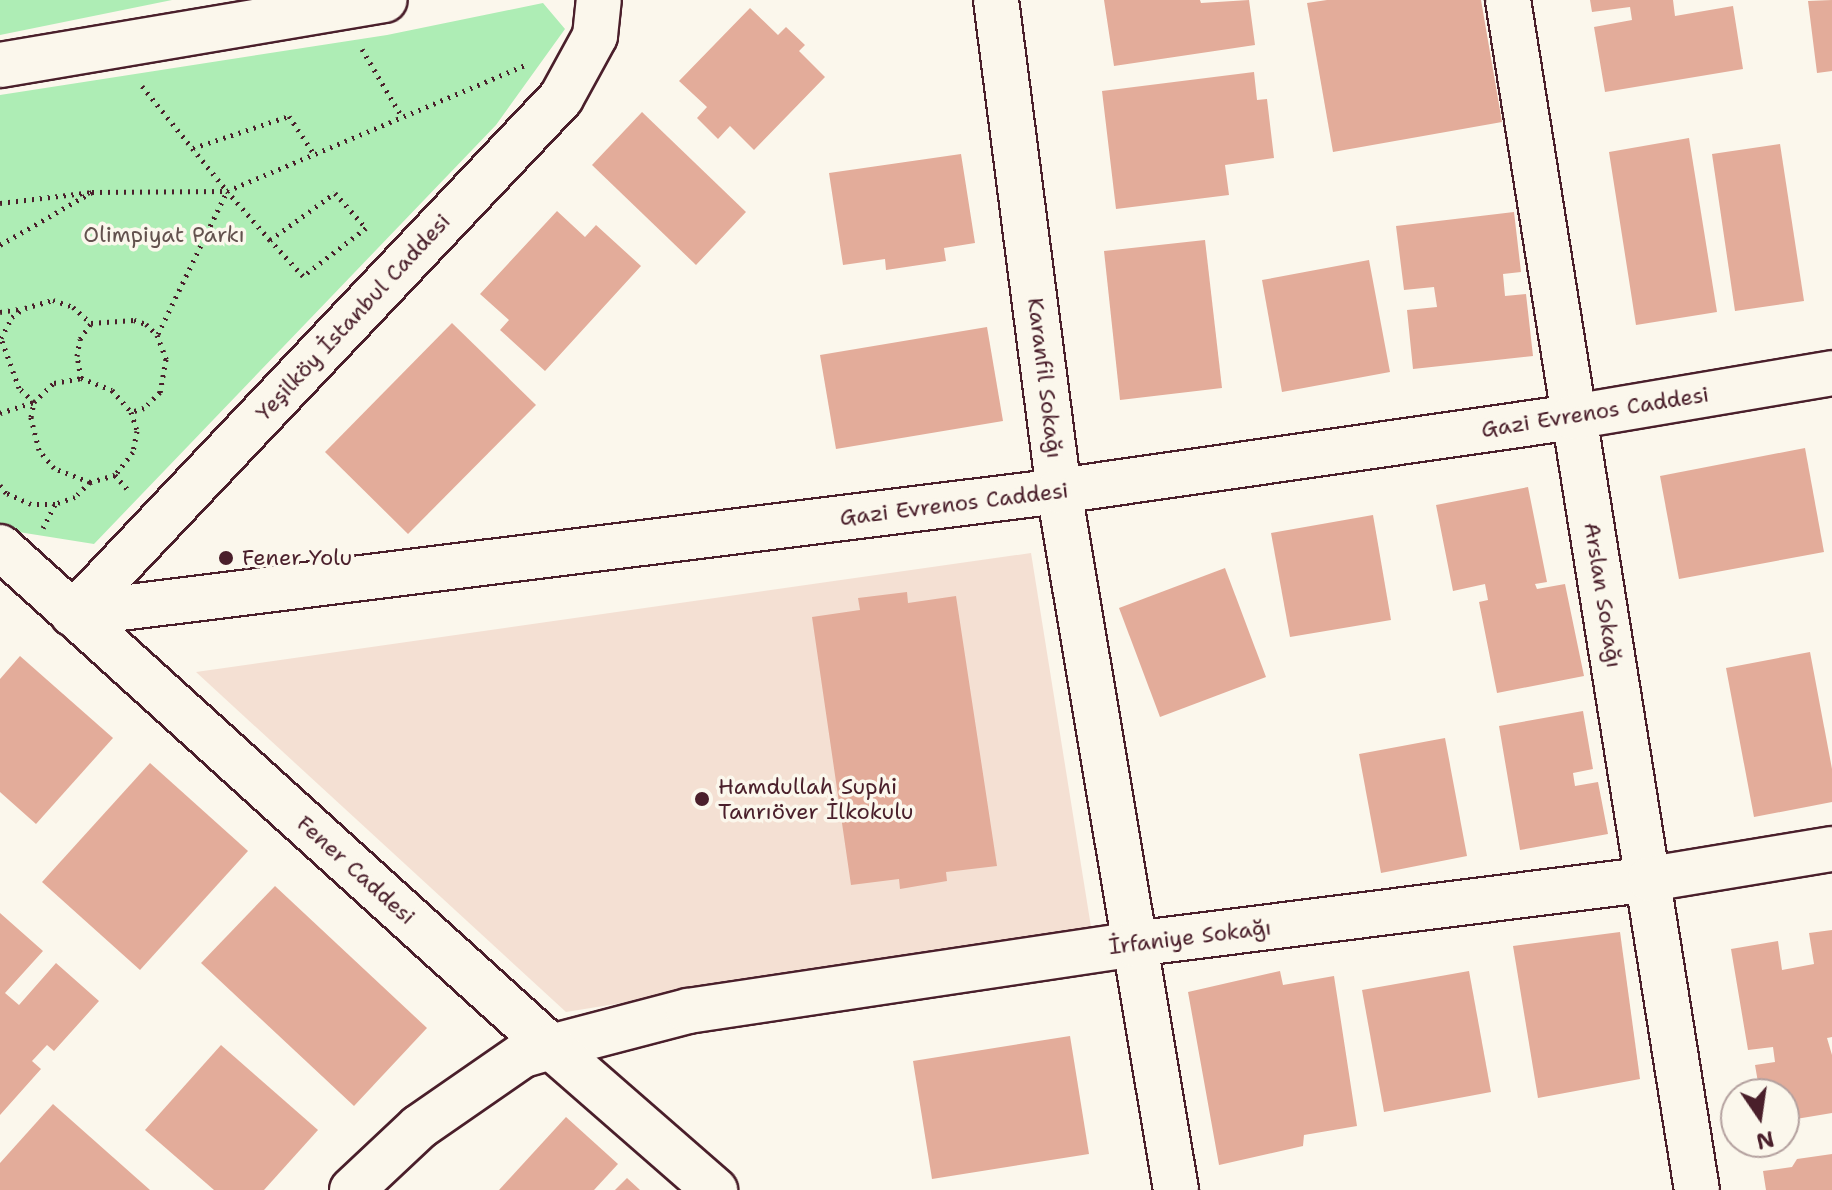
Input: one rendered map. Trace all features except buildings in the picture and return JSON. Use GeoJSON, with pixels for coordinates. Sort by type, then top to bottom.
{"type":"FeatureCollection","features":[{"type":"Feature","properties":{"kind":"street"},"geometry":{"type":"LineString","coordinates":[[0,65],[385,0]]}},
{"type":"Feature","properties":{"kind":"street","name":"Karanfil Sokağı"},"geometry":{"type":"LineString","coordinates":[[996,0],[1059,491],[1176,1190]]}},
{"type":"Feature","properties":{"kind":"street","name":"Arslan Sokağı"},"geometry":{"type":"LineString","coordinates":[[1508,0],[1697,1190]]}},
{"type":"Feature","properties":{"kind":"street","name":"Yeşilköy İstanbul Caddesi"},"geometry":{"type":"LineString","coordinates":[[73,614],[561,98],[597,18]]}},
{"type":"Feature","properties":{"kind":"street","name":"Gazi Evrenos Caddesi"},"geometry":{"type":"LineString","coordinates":[[73,614],[1059,491],[1573,417],[1832,373]]}},
{"type":"Feature","properties":{"kind":"street","name":"Fener Caddesi"},"geometry":{"type":"LineString","coordinates":[[0,547],[551,1047],[715,1190]]}},
{"type":"Feature","properties":{"kind":"street","name":"İrfaniye Sokağı"},"geometry":{"type":"LineString","coordinates":[[352,1190],[419,1127],[523,1055],[688,1011],[1134,944],[1650,879],[1832,849]]}},
{"type":"Feature","properties":{"kind":"path"},"geometry":{"type":"LineString","coordinates":[[337,8],[402,117]]}},
{"type":"Feature","properties":{"kind":"path"},"geometry":{"type":"LineString","coordinates":[[0,203],[92,192],[227,191],[402,117],[597,18]]}},
{"type":"Feature","properties":{"kind":"path"},"geometry":{"type":"LineString","coordinates":[[110,46],[227,191],[270,240],[303,276],[366,228],[335,193],[270,240]]}},
{"type":"Feature","properties":{"kind":"path"},"geometry":{"type":"LineString","coordinates":[[192,148],[289,116],[314,154]]}},
{"type":"Feature","properties":{"kind":"path"},"geometry":{"type":"LineString","coordinates":[[157,335],[227,191]]}},
{"type":"Feature","properties":{"kind":"path"},"geometry":{"type":"LineString","coordinates":[[0,245],[92,192]]}},
{"type":"Feature","properties":{"kind":"path"},"geometry":{"type":"LineString","coordinates":[[0,312],[53,300],[73,307],[91,323],[134,320],[146,324],[157,335],[166,359],[160,392],[144,408],[131,412]]}},
{"type":"Feature","properties":{"kind":"path"},"geometry":{"type":"LineString","coordinates":[[25,308],[12,317],[1,338],[19,388],[34,402]]}},
{"type":"Feature","properties":{"kind":"path"},"geometry":{"type":"LineString","coordinates":[[81,378],[77,356],[80,339],[91,323]]}},
{"type":"Feature","properties":{"kind":"path"},"geometry":{"type":"LineString","coordinates":[[0,413],[34,402],[54,383],[81,378],[112,390],[131,412],[137,431],[133,452],[115,475],[90,482],[75,497],[55,504],[31,504],[6,493],[0,485]]}},
{"type":"Feature","properties":{"kind":"path"},"geometry":{"type":"LineString","coordinates":[[34,402],[31,417],[39,450],[54,468],[90,482]]}},
{"type":"Feature","properties":{"kind":"shaded area","name":"Hamdullah Suphi Tanrıöver İlkokulu"},"geometry":{"type":"Polygon","coordinates":[[[1031,553],[1091,927],[566,1012],[196,672],[1031,553]]]}},
{"type":"Feature","properties":{"kind":"green space"},"geometry":{"type":"Polygon","coordinates":[[[0,0],[172,0],[0,35],[0,0]]]}},
{"type":"Feature","properties":{"kind":"green space","name":"Olimpiyat Parkı"},"geometry":{"type":"Polygon","coordinates":[[[543,3],[565,29],[496,125],[94,544],[6,530],[0,524],[0,95],[387,35],[543,3]]]}},
{"type":"Feature","properties":{"kind":"place","name":"Fener Yolu"},"geometry":{"type":"Point","coordinates":[226,558]}},
{"type":"Feature","properties":{"kind":"place","name":"Hamdullah Suphi Tanrıöver İlkokulu"},"geometry":{"type":"Point","coordinates":[702,799]}}]}
